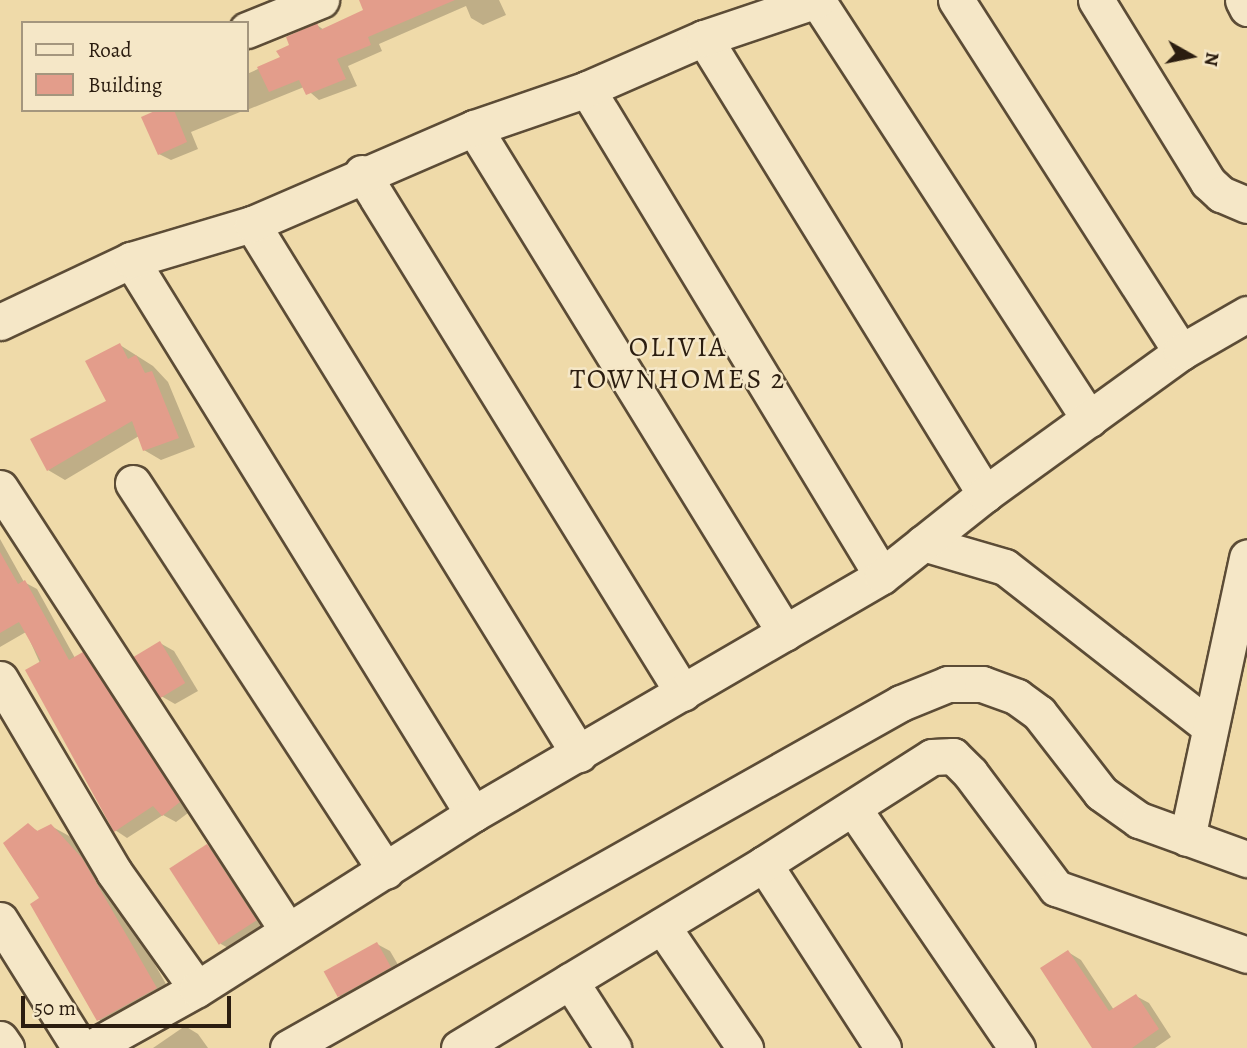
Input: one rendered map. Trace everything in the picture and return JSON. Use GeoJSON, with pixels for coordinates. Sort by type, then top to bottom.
{"type":"FeatureCollection","features":[{"type":"Feature","properties":{"kind":"street"},"geometry":{"type":"LineString","coordinates":[[248,30],[321,0]]}},
{"type":"Feature","properties":{"kind":"street"},"geometry":{"type":"LineString","coordinates":[[0,322],[131,260],[252,224],[362,173],[474,128],[587,89],[704,37],[817,0],[1089,419]]}},
{"type":"Feature","properties":{"kind":"street"},"geometry":{"type":"LineString","coordinates":[[956,0],[1181,352]]}},
{"type":"Feature","properties":{"kind":"street"},"geometry":{"type":"LineString","coordinates":[[1096,0],[1208,182],[1221,194],[1247,205]]}},
{"type":"Feature","properties":{"kind":"street"},"geometry":{"type":"LineString","coordinates":[[1243,0],[1247,8]]}},
{"type":"Feature","properties":{"kind":"street"},"geometry":{"type":"LineString","coordinates":[[704,37],[985,494]]}},
{"type":"Feature","properties":{"kind":"street"},"geometry":{"type":"LineString","coordinates":[[587,89],[881,576]]}},
{"type":"Feature","properties":{"kind":"street"},"geometry":{"type":"LineString","coordinates":[[474,128],[785,633]]}},
{"type":"Feature","properties":{"kind":"street"},"geometry":{"type":"LineString","coordinates":[[362,173],[683,692]]}},
{"type":"Feature","properties":{"kind":"street"},"geometry":{"type":"LineString","coordinates":[[252,224],[579,754]]}},
{"type":"Feature","properties":{"kind":"street"},"geometry":{"type":"LineString","coordinates":[[131,260],[473,814]]}},
{"type":"Feature","properties":{"kind":"street"},"geometry":{"type":"LineString","coordinates":[[91,1048],[197,989],[286,929],[386,871],[473,814],[881,576],[985,494],[1181,352],[1247,314]]}},
{"type":"Feature","properties":{"kind":"street"},"geometry":{"type":"LineString","coordinates":[[133,483],[386,871]]}},
{"type":"Feature","properties":{"kind":"street"},"geometry":{"type":"LineString","coordinates":[[0,488],[286,929]]}},
{"type":"Feature","properties":{"kind":"street"},"geometry":{"type":"LineString","coordinates":[[923,543],[1005,567],[1210,727]]}},
{"type":"Feature","properties":{"kind":"street"},"geometry":{"type":"LineString","coordinates":[[1187,838],[1247,557]]}},
{"type":"Feature","properties":{"kind":"street"},"geometry":{"type":"LineString","coordinates":[[0,679],[114,872],[197,989]]}},
{"type":"Feature","properties":{"kind":"street"},"geometry":{"type":"LineString","coordinates":[[288,1048],[901,703],[948,684],[982,684],[1017,697],[1039,713],[1101,793],[1139,820],[1247,859]]}},
{"type":"Feature","properties":{"kind":"street"},"geometry":{"type":"LineString","coordinates":[[468,1046],[932,757],[953,756],[1056,888],[1247,955]]}},
{"type":"Feature","properties":{"kind":"street"},"geometry":{"type":"LineString","coordinates":[[853,808],[1017,1048]]}},
{"type":"Feature","properties":{"kind":"street"},"geometry":{"type":"LineString","coordinates":[[764,864],[883,1048]]}},
{"type":"Feature","properties":{"kind":"street"},"geometry":{"type":"LineString","coordinates":[[0,920],[80,1048]]}},
{"type":"Feature","properties":{"kind":"street"},"geometry":{"type":"LineString","coordinates":[[662,926],[745,1048]]}},
{"type":"Feature","properties":{"kind":"street"},"geometry":{"type":"LineString","coordinates":[[570,981],[613,1048]]}},
{"type":"Feature","properties":{"kind":"street"},"geometry":{"type":"LineString","coordinates":[[0,1039],[6,1048]]}},
{"type":"Feature","properties":{"kind":"building"},"geometry":{"type":"Polygon","coordinates":[[[359,0],[455,0],[368,37],[371,45],[337,59],[346,79],[306,95],[299,80],[269,92],[257,67],[280,57],[276,51],[289,45],[286,37],[317,23],[320,30],[363,10],[359,0]]]}},
{"type":"Feature","properties":{"kind":"building"},"geometry":{"type":"Polygon","coordinates":[[[152,112],[175,112],[187,142],[158,155],[141,117],[152,112]]]}},
{"type":"Feature","properties":{"kind":"building"},"geometry":{"type":"Polygon","coordinates":[[[120,343],[128,359],[136,355],[145,373],[152,371],[179,438],[143,451],[132,421],[47,471],[30,439],[106,401],[85,361],[120,343]]]}},
{"type":"Feature","properties":{"kind":"building"},"geometry":{"type":"Polygon","coordinates":[[[0,552],[18,584],[25,580],[69,660],[83,652],[180,802],[162,816],[153,806],[114,832],[25,670],[41,661],[19,622],[0,633],[0,552]]]}},
{"type":"Feature","properties":{"kind":"building"},"geometry":{"type":"Polygon","coordinates":[[[160,641],[185,683],[159,699],[133,657],[160,641]]]}},
{"type":"Feature","properties":{"kind":"building"},"geometry":{"type":"Polygon","coordinates":[[[28,823],[37,831],[51,824],[82,858],[157,988],[97,1021],[30,904],[39,898],[3,843],[28,823]]]}},
{"type":"Feature","properties":{"kind":"building"},"geometry":{"type":"Polygon","coordinates":[[[207,844],[257,920],[219,945],[169,869],[207,844]]]}},
{"type":"Feature","properties":{"kind":"building"},"geometry":{"type":"Polygon","coordinates":[[[377,942],[391,967],[338,997],[324,972],[377,942]]]}},
{"type":"Feature","properties":{"kind":"building"},"geometry":{"type":"Polygon","coordinates":[[[1068,950],[1109,1011],[1136,994],[1159,1029],[1132,1048],[1092,1048],[1040,968],[1068,950]]]}},
{"type":"Feature","properties":{"kind":"district","name":"OLIVIA TOWNHOMES 2"},"geometry":{"type":"Point","coordinates":[678,363]}}]}
